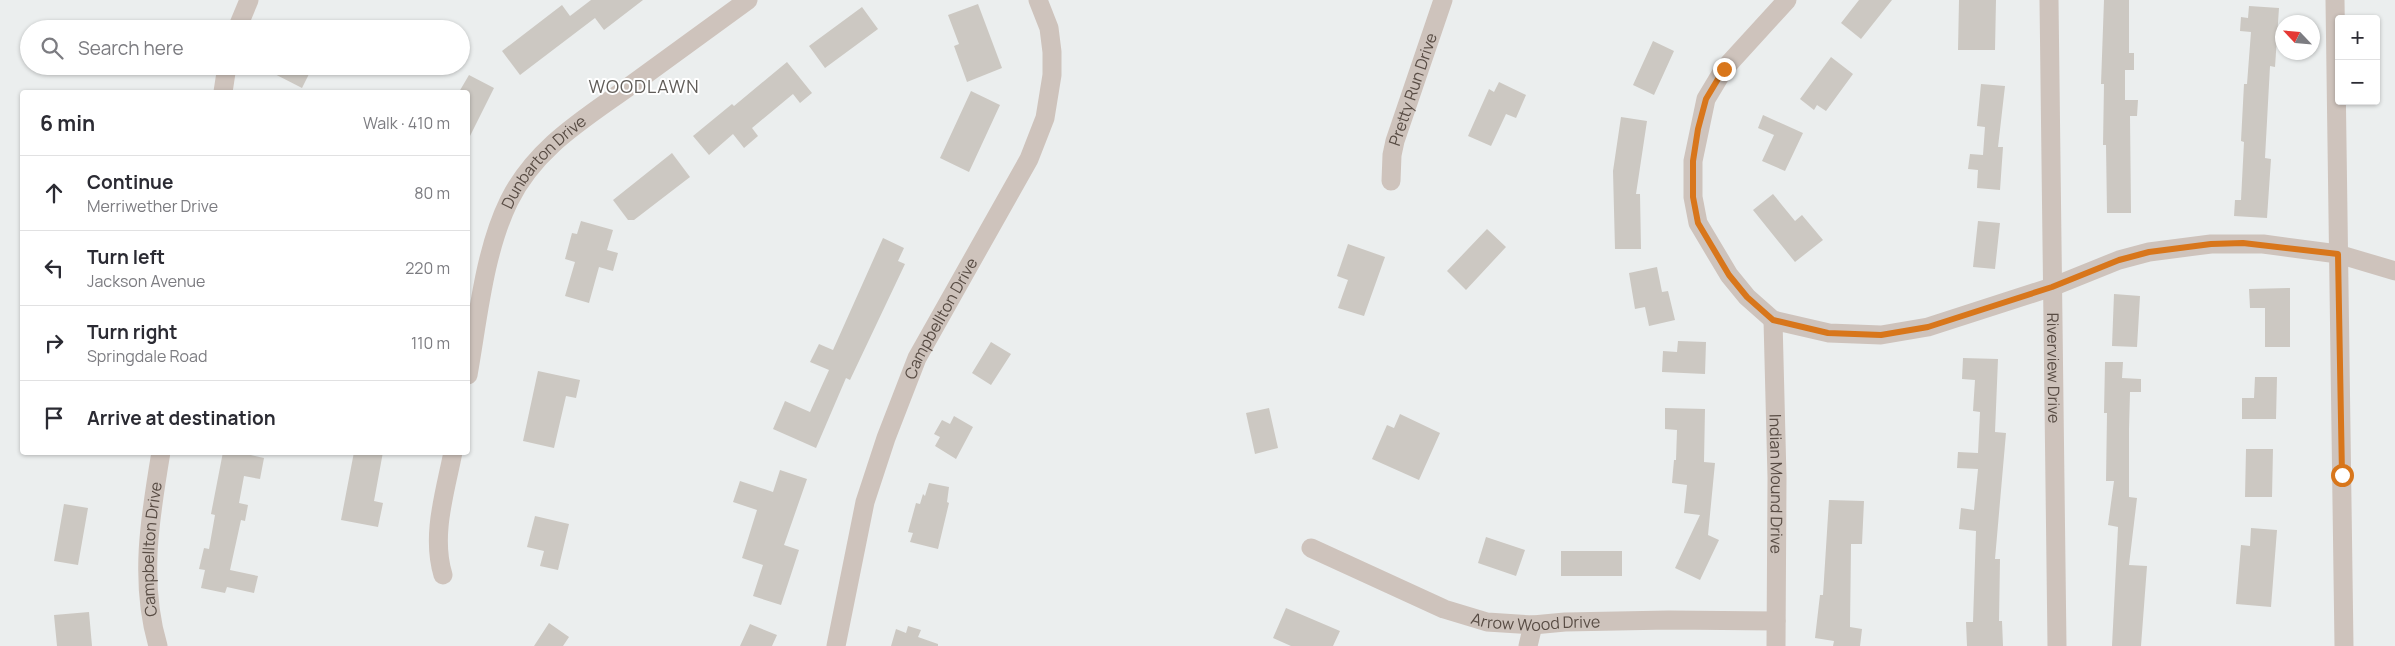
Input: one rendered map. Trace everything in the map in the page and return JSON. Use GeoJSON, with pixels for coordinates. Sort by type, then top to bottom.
{"type":"FeatureCollection","features":[{"type":"Feature","properties":{"kind":"street"},"geometry":{"type":"LineString","coordinates":[[240,20],[248,0]]}},
{"type":"Feature","properties":{"kind":"street","name":"Dunbarton Drive"},"geometry":{"type":"LineString","coordinates":[[470,365],[493,245],[500,223],[513,195],[534,163],[566,130],[748,0]]}},
{"type":"Feature","properties":{"kind":"street","name":"Campbellton Drive"},"geometry":{"type":"LineString","coordinates":[[836,646],[865,502],[886,438],[917,358],[1029,159],[1045,118],[1052,74],[1052,52],[1048,28],[1038,0]]}},
{"type":"Feature","properties":{"kind":"street","name":"Pretty Run Drive"},"geometry":{"type":"LineString","coordinates":[[1391,181],[1392,155],[1395,141],[1443,0]]}},
{"type":"Feature","properties":{"kind":"street"},"geometry":{"type":"LineString","coordinates":[[1787,0],[1724,69],[1706,99],[1693,161],[1693,197],[1698,223],[1729,275],[1747,297],[1773,320],[1828,333],[1881,335],[1928,327],[2052,287],[2119,260],[2180,247],[2243,243],[2338,254],[2395,271]]}},
{"type":"Feature","properties":{"kind":"street","name":"Riverview Drive"},"geometry":{"type":"LineString","coordinates":[[2049,0],[2057,646]]}},
{"type":"Feature","properties":{"kind":"street"},"geometry":{"type":"LineString","coordinates":[[2335,0],[2344,646]]}},
{"type":"Feature","properties":{"kind":"street"},"geometry":{"type":"LineString","coordinates":[[223,90],[226,75]]}},
{"type":"Feature","properties":{"kind":"street","name":"Indian Mound Drive"},"geometry":{"type":"LineString","coordinates":[[1773,320],[1777,478],[1776,646]]}},
{"type":"Feature","properties":{"kind":"street","name":"Campbellton Drive"},"geometry":{"type":"LineString","coordinates":[[158,646],[150,606],[148,546],[161,455]]}},
{"type":"Feature","properties":{"kind":"street"},"geometry":{"type":"LineString","coordinates":[[443,575],[438,554],[438,532],[452,455]]}},
{"type":"Feature","properties":{"kind":"street","name":"Arrow Wood Drive"},"geometry":{"type":"LineString","coordinates":[[1311,548],[1465,617],[1510,625],[1669,620],[1776,621]]}},
{"type":"Feature","properties":{"kind":"street"},"geometry":{"type":"LineString","coordinates":[[1528,646],[1533,625]]}},
{"type":"Feature","properties":{"kind":"building"},"geometry":{"type":"Polygon","coordinates":[[[591,0],[643,0],[604,30],[595,18],[520,75],[502,51],[562,5],[570,16],[591,0]]]}},
{"type":"Feature","properties":{"kind":"building"},"geometry":{"type":"Polygon","coordinates":[[[1859,0],[1892,0],[1861,39],[1841,23],[1859,0]]]}},
{"type":"Feature","properties":{"kind":"building"},"geometry":{"type":"Polygon","coordinates":[[[1959,0],[1996,0],[1995,50],[1958,50],[1959,0]]]}},
{"type":"Feature","properties":{"kind":"building"},"geometry":{"type":"Polygon","coordinates":[[[2104,0],[2129,0],[2129,53],[2134,53],[2134,70],[2125,70],[2125,100],[2138,100],[2137,116],[2130,116],[2131,213],[2107,213],[2106,145],[2103,145],[2104,84],[2101,84],[2104,0]]]}},
{"type":"Feature","properties":{"kind":"building"},"geometry":{"type":"Polygon","coordinates":[[[978,4],[1002,68],[967,82],[954,46],[959,44],[948,15],[978,4]]]}},
{"type":"Feature","properties":{"kind":"building"},"geometry":{"type":"Polygon","coordinates":[[[2249,6],[2279,8],[2279,15],[2275,15],[2275,67],[2270,66],[2265,158],[2271,159],[2267,218],[2234,216],[2235,200],[2241,200],[2244,142],[2241,141],[2244,84],[2247,84],[2251,32],[2240,31],[2241,17],[2248,18],[2249,6]]]}},
{"type":"Feature","properties":{"kind":"building"},"geometry":{"type":"Polygon","coordinates":[[[862,7],[878,29],[825,68],[809,46],[862,7]]]}},
{"type":"Feature","properties":{"kind":"building"},"geometry":{"type":"Polygon","coordinates":[[[1653,41],[1674,51],[1654,95],[1633,85],[1653,41]]]}},
{"type":"Feature","properties":{"kind":"building"},"geometry":{"type":"Polygon","coordinates":[[[1831,57],[1853,74],[1826,111],[1817,105],[1814,110],[1800,99],[1831,57]]]}},
{"type":"Feature","properties":{"kind":"building"},"geometry":{"type":"Polygon","coordinates":[[[787,62],[812,93],[800,103],[793,94],[752,128],[758,136],[744,148],[733,134],[709,155],[693,136],[732,104],[734,106],[787,62]]]}},
{"type":"Feature","properties":{"kind":"building"},"geometry":{"type":"Polygon","coordinates":[[[277,75],[308,75],[302,88],[277,75]]]}},
{"type":"Feature","properties":{"kind":"building"},"geometry":{"type":"Polygon","coordinates":[[[469,75],[494,88],[470,136],[470,90],[460,90],[469,75]]]}},
{"type":"Feature","properties":{"kind":"building"},"geometry":{"type":"Polygon","coordinates":[[[1499,82],[1526,95],[1516,118],[1506,114],[1491,146],[1468,136],[1489,89],[1494,92],[1499,82]]]}},
{"type":"Feature","properties":{"kind":"building"},"geometry":{"type":"Polygon","coordinates":[[[1981,84],[2005,86],[1998,147],[2003,147],[2000,190],[1977,188],[1978,170],[1968,169],[1970,154],[1983,155],[1985,127],[1977,126],[1981,84]]]}},
{"type":"Feature","properties":{"kind":"building"},"geometry":{"type":"Polygon","coordinates":[[[971,91],[1000,105],[969,172],[940,158],[971,91]]]}},
{"type":"Feature","properties":{"kind":"building"},"geometry":{"type":"Polygon","coordinates":[[[1763,115],[1803,133],[1785,171],[1762,161],[1774,135],[1758,128],[1763,115]]]}},
{"type":"Feature","properties":{"kind":"building"},"geometry":{"type":"Polygon","coordinates":[[[1621,117],[1647,121],[1636,194],[1640,194],[1641,249],[1615,249],[1613,171],[1621,117]]]}},
{"type":"Feature","properties":{"kind":"building"},"geometry":{"type":"Polygon","coordinates":[[[672,153],[690,177],[634,220],[628,220],[613,200],[672,153]]]}},
{"type":"Feature","properties":{"kind":"building"},"geometry":{"type":"Polygon","coordinates":[[[1773,194],[1795,221],[1802,215],[1823,240],[1795,262],[1753,210],[1773,194]]]}},
{"type":"Feature","properties":{"kind":"building"},"geometry":{"type":"Polygon","coordinates":[[[581,221],[613,230],[607,250],[618,253],[613,271],[599,267],[589,303],[565,296],[575,262],[565,259],[572,233],[577,234],[581,221]]]}},
{"type":"Feature","properties":{"kind":"building"},"geometry":{"type":"Polygon","coordinates":[[[1978,221],[2000,223],[1995,269],[1973,267],[1978,221]]]}},
{"type":"Feature","properties":{"kind":"building"},"geometry":{"type":"Polygon","coordinates":[[[1487,229],[1506,247],[1466,290],[1447,271],[1487,229]]]}},
{"type":"Feature","properties":{"kind":"building"},"geometry":{"type":"Polygon","coordinates":[[[883,238],[904,248],[898,261],[905,264],[850,380],[846,378],[816,448],[773,429],[785,401],[810,412],[829,370],[810,362],[819,344],[833,350],[883,238]]]}},
{"type":"Feature","properties":{"kind":"building"},"geometry":{"type":"Polygon","coordinates":[[[1348,244],[1385,257],[1364,316],[1338,308],[1348,280],[1337,276],[1348,244]]]}},
{"type":"Feature","properties":{"kind":"building"},"geometry":{"type":"Polygon","coordinates":[[[1657,267],[1662,292],[1668,291],[1675,320],[1649,326],[1645,307],[1635,309],[1629,273],[1657,267]]]}},
{"type":"Feature","properties":{"kind":"building"},"geometry":{"type":"Polygon","coordinates":[[[2290,288],[2290,347],[2265,347],[2265,308],[2250,308],[2249,289],[2290,288]]]}},
{"type":"Feature","properties":{"kind":"building"},"geometry":{"type":"Polygon","coordinates":[[[2114,294],[2140,296],[2137,347],[2112,346],[2114,294]]]}},
{"type":"Feature","properties":{"kind":"building"},"geometry":{"type":"Polygon","coordinates":[[[1678,341],[1706,342],[1705,374],[1662,372],[1663,351],[1677,352],[1678,341]]]}},
{"type":"Feature","properties":{"kind":"building"},"geometry":{"type":"Polygon","coordinates":[[[991,342],[1011,354],[991,385],[972,373],[991,342]]]}},
{"type":"Feature","properties":{"kind":"building"},"geometry":{"type":"Polygon","coordinates":[[[1963,358],[1998,359],[1995,432],[2006,433],[1995,559],[2000,559],[1999,621],[2002,621],[2003,646],[1967,646],[1966,622],[1973,622],[1976,531],[1959,529],[1961,508],[1974,510],[1978,469],[1957,468],[1958,452],[1978,453],[1980,412],[1973,411],[1975,380],[1962,379],[1963,358]]]}},
{"type":"Feature","properties":{"kind":"building"},"geometry":{"type":"Polygon","coordinates":[[[2105,362],[2123,362],[2122,378],[2141,379],[2141,392],[2130,392],[2129,497],[2137,498],[2129,565],[2147,566],[2141,646],[2112,646],[2118,527],[2108,525],[2114,481],[2106,481],[2107,413],[2104,413],[2105,362]]]}},
{"type":"Feature","properties":{"kind":"building"},"geometry":{"type":"Polygon","coordinates":[[[538,371],[580,380],[576,398],[566,396],[554,448],[523,441],[538,371]]]}},
{"type":"Feature","properties":{"kind":"building"},"geometry":{"type":"Polygon","coordinates":[[[2255,377],[2277,377],[2276,419],[2242,419],[2242,398],[2254,398],[2255,377]]]}},
{"type":"Feature","properties":{"kind":"building"},"geometry":{"type":"Polygon","coordinates":[[[1269,408],[1278,448],[1255,454],[1246,413],[1269,408]]]}},
{"type":"Feature","properties":{"kind":"building"},"geometry":{"type":"Polygon","coordinates":[[[1665,408],[1705,409],[1704,462],[1715,463],[1708,535],[1719,540],[1700,580],[1675,568],[1700,515],[1684,513],[1687,485],[1672,483],[1674,460],[1676,460],[1677,430],[1665,429],[1665,408]]]}},
{"type":"Feature","properties":{"kind":"building"},"geometry":{"type":"Polygon","coordinates":[[[1400,414],[1440,433],[1419,480],[1372,459],[1387,425],[1394,428],[1400,414]]]}},
{"type":"Feature","properties":{"kind":"building"},"geometry":{"type":"Polygon","coordinates":[[[954,416],[973,427],[956,459],[935,446],[940,437],[934,434],[942,420],[950,424],[954,416]]]}},
{"type":"Feature","properties":{"kind":"building"},"geometry":{"type":"Polygon","coordinates":[[[2246,449],[2273,449],[2272,497],[2245,497],[2246,449]]]}},
{"type":"Feature","properties":{"kind":"building"},"geometry":{"type":"Polygon","coordinates":[[[222,455],[251,455],[264,458],[260,479],[244,476],[239,503],[248,505],[245,521],[241,520],[230,570],[258,576],[254,593],[227,587],[225,593],[201,588],[205,570],[199,569],[204,548],[209,549],[215,515],[211,514],[222,455]]]}},
{"type":"Feature","properties":{"kind":"building"},"geometry":{"type":"Polygon","coordinates":[[[353,455],[382,455],[374,501],[383,503],[378,527],[341,520],[353,455]]]}},
{"type":"Feature","properties":{"kind":"building"},"geometry":{"type":"Polygon","coordinates":[[[780,470],[807,479],[784,545],[799,550],[781,605],[753,596],[763,565],[742,558],[757,510],[733,502],[740,481],[773,492],[780,470]]]}},
{"type":"Feature","properties":{"kind":"building"},"geometry":{"type":"Polygon","coordinates":[[[929,483],[949,487],[947,502],[949,503],[938,549],[910,542],[913,533],[908,532],[916,503],[920,504],[929,483]]]}},
{"type":"Feature","properties":{"kind":"building"},"geometry":{"type":"Polygon","coordinates":[[[1829,500],[1864,501],[1862,544],[1851,544],[1850,627],[1862,629],[1860,646],[1833,646],[1834,641],[1815,638],[1820,595],[1823,595],[1829,500]]]}},
{"type":"Feature","properties":{"kind":"building"},"geometry":{"type":"Polygon","coordinates":[[[64,504],[88,508],[78,565],[54,561],[64,504]]]}},
{"type":"Feature","properties":{"kind":"building"},"geometry":{"type":"Polygon","coordinates":[[[535,516],[569,524],[558,570],[540,566],[544,551],[527,547],[535,516]]]}},
{"type":"Feature","properties":{"kind":"building"},"geometry":{"type":"Polygon","coordinates":[[[2251,528],[2277,530],[2271,607],[2236,604],[2241,545],[2250,546],[2251,528]]]}},
{"type":"Feature","properties":{"kind":"building"},"geometry":{"type":"Polygon","coordinates":[[[1486,537],[1525,550],[1516,576],[1478,563],[1486,537]]]}},
{"type":"Feature","properties":{"kind":"building"},"geometry":{"type":"Polygon","coordinates":[[[1561,551],[1622,551],[1622,576],[1561,576],[1561,551]]]}},
{"type":"Feature","properties":{"kind":"building"},"geometry":{"type":"Polygon","coordinates":[[[1286,608],[1340,631],[1333,646],[1291,646],[1273,638],[1286,608]]]}},
{"type":"Feature","properties":{"kind":"building"},"geometry":{"type":"Polygon","coordinates":[[[89,612],[92,646],[57,646],[54,615],[89,612]]]}},
{"type":"Feature","properties":{"kind":"building"},"geometry":{"type":"Polygon","coordinates":[[[549,623],[569,637],[563,646],[534,646],[549,623]]]}},
{"type":"Feature","properties":{"kind":"building"},"geometry":{"type":"Polygon","coordinates":[[[750,624],[777,635],[772,646],[740,646],[750,624]]]}},
{"type":"Feature","properties":{"kind":"building"},"geometry":{"type":"Polygon","coordinates":[[[908,626],[921,630],[918,637],[938,644],[938,646],[891,646],[896,629],[906,633],[908,626]]]}},
{"type":"Feature","properties":{"kind":"district","name":"WOODLAWN"},"geometry":{"type":"Point","coordinates":[644,86]}},
{"type":"Feature","properties":{"kind":"route"},"geometry":{"type":"LineString","coordinates":[[1724,69],[1706,99],[1698,129],[1693,161],[1693,197],[1698,223],[1729,275],[1747,297],[1773,320],[1800,328],[1828,333],[1881,335],[1928,327],[2052,287],[2119,260],[2149,252],[2211,244],[2243,243],[2338,254],[2342,475]]}}]}
